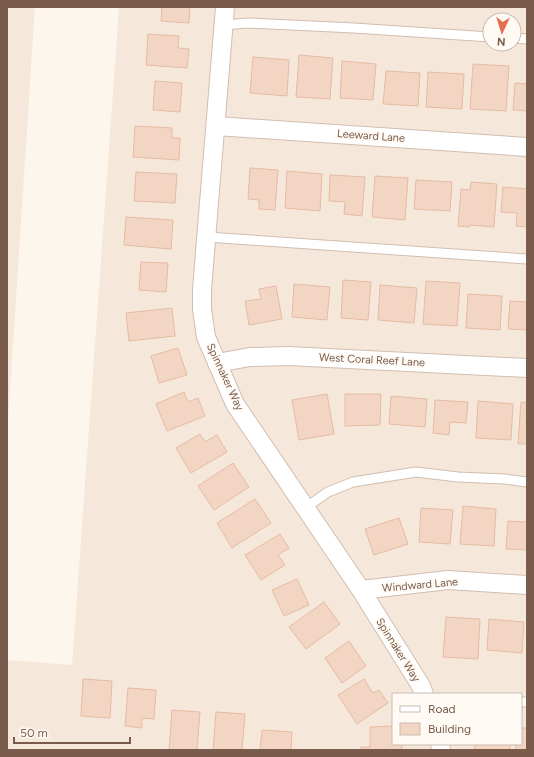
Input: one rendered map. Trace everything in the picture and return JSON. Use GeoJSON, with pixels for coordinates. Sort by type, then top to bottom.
{"type":"FeatureCollection","features":[{"type":"Feature","properties":{"kind":"street","name":"Spinnaker Way"},"geometry":{"type":"LineString","coordinates":[[225,7],[202,309],[206,337],[235,404],[361,590],[421,686],[424,693]]}},
{"type":"Feature","properties":{"kind":"street","name":"Leeward Lane"},"geometry":{"type":"LineString","coordinates":[[216,126],[527,147]]}},
{"type":"Feature","properties":{"kind":"street","name":"West Coral Reef Lane"},"geometry":{"type":"LineString","coordinates":[[217,363],[250,357],[289,356],[527,368]]}},
{"type":"Feature","properties":{"kind":"street","name":"Windward Lane"},"geometry":{"type":"LineString","coordinates":[[361,590],[448,580],[527,585]]}},
{"type":"Feature","properties":{"kind":"lane"},"geometry":{"type":"LineString","coordinates":[[223,25],[255,23],[482,37]]}},
{"type":"Feature","properties":{"kind":"lane"},"geometry":{"type":"LineString","coordinates":[[207,237],[527,259]]}},
{"type":"Feature","properties":{"kind":"lane"},"geometry":{"type":"LineString","coordinates":[[305,508],[328,492],[353,482],[416,472],[458,477],[504,479],[527,482]]}},
{"type":"Feature","properties":{"kind":"shaded area"},"geometry":{"type":"Polygon","coordinates":[[[7,7],[35,7],[7,437],[7,7]]]}},
{"type":"Feature","properties":{"kind":"shaded area"},"geometry":{"type":"Polygon","coordinates":[[[119,7],[527,7],[527,750],[7,750],[7,660],[72,665],[119,7]]]}},
{"type":"Feature","properties":{"kind":"building"},"geometry":{"type":"Polygon","coordinates":[[[162,7],[190,7],[189,23],[161,21],[162,7]]]}},
{"type":"Feature","properties":{"kind":"building"},"geometry":{"type":"Polygon","coordinates":[[[148,34],[179,36],[178,48],[189,49],[187,68],[146,65],[148,34]]]}},
{"type":"Feature","properties":{"kind":"building"},"geometry":{"type":"Polygon","coordinates":[[[299,55],[333,58],[330,99],[296,97],[299,55]]]}},
{"type":"Feature","properties":{"kind":"building"},"geometry":{"type":"Polygon","coordinates":[[[253,57],[289,60],[287,96],[250,93],[253,57]]]}},
{"type":"Feature","properties":{"kind":"building"},"geometry":{"type":"Polygon","coordinates":[[[342,61],[376,64],[373,100],[340,98],[342,61]]]}},
{"type":"Feature","properties":{"kind":"building"},"geometry":{"type":"Polygon","coordinates":[[[473,64],[509,66],[506,111],[470,109],[473,64]]]}},
{"type":"Feature","properties":{"kind":"building"},"geometry":{"type":"Polygon","coordinates":[[[386,71],[420,73],[418,106],[383,104],[386,71]]]}},
{"type":"Feature","properties":{"kind":"building"},"geometry":{"type":"Polygon","coordinates":[[[428,72],[464,74],[462,109],[426,107],[428,72]]]}},
{"type":"Feature","properties":{"kind":"building"},"geometry":{"type":"Polygon","coordinates":[[[155,81],[182,83],[180,112],[153,110],[155,81]]]}},
{"type":"Feature","properties":{"kind":"building"},"geometry":{"type":"Polygon","coordinates":[[[515,83],[527,84],[527,111],[513,110],[515,83]]]}},
{"type":"Feature","properties":{"kind":"building"},"geometry":{"type":"Polygon","coordinates":[[[135,126],[172,128],[172,138],[180,138],[179,160],[133,157],[135,126]]]}},
{"type":"Feature","properties":{"kind":"building"},"geometry":{"type":"Polygon","coordinates":[[[250,168],[278,170],[275,210],[259,209],[259,200],[248,199],[250,168]]]}},
{"type":"Feature","properties":{"kind":"building"},"geometry":{"type":"Polygon","coordinates":[[[287,171],[322,174],[320,211],[285,208],[287,171]]]}},
{"type":"Feature","properties":{"kind":"building"},"geometry":{"type":"Polygon","coordinates":[[[136,172],[177,174],[175,203],[134,201],[136,172]]]}},
{"type":"Feature","properties":{"kind":"building"},"geometry":{"type":"Polygon","coordinates":[[[330,175],[365,177],[362,216],[344,214],[345,202],[329,201],[330,175]]]}},
{"type":"Feature","properties":{"kind":"building"},"geometry":{"type":"Polygon","coordinates":[[[375,176],[408,178],[405,220],[372,217],[375,176]]]}},
{"type":"Feature","properties":{"kind":"building"},"geometry":{"type":"Polygon","coordinates":[[[416,180],[452,182],[450,211],[414,209],[416,180]]]}},
{"type":"Feature","properties":{"kind":"building"},"geometry":{"type":"Polygon","coordinates":[[[471,182],[497,184],[494,227],[470,225],[470,227],[458,226],[461,189],[470,190],[471,182]]]}},
{"type":"Feature","properties":{"kind":"building"},"geometry":{"type":"Polygon","coordinates":[[[503,187],[527,189],[527,227],[516,226],[517,213],[501,212],[503,187]]]}},
{"type":"Feature","properties":{"kind":"building"},"geometry":{"type":"Polygon","coordinates":[[[126,217],[173,220],[171,249],[124,245],[126,217]]]}},
{"type":"Feature","properties":{"kind":"building"},"geometry":{"type":"Polygon","coordinates":[[[141,262],[168,263],[166,292],[139,290],[141,262]]]}},
{"type":"Feature","properties":{"kind":"building"},"geometry":{"type":"Polygon","coordinates":[[[343,280],[371,282],[368,320],[341,318],[343,280]]]}},
{"type":"Feature","properties":{"kind":"building"},"geometry":{"type":"Polygon","coordinates":[[[426,281],[460,283],[457,326],[423,324],[426,281]]]}},
{"type":"Feature","properties":{"kind":"building"},"geometry":{"type":"Polygon","coordinates":[[[294,284],[330,287],[327,320],[292,317],[294,284]]]}},
{"type":"Feature","properties":{"kind":"building"},"geometry":{"type":"Polygon","coordinates":[[[380,285],[417,288],[414,323],[378,320],[380,285]]]}},
{"type":"Feature","properties":{"kind":"building"},"geometry":{"type":"Polygon","coordinates":[[[276,286],[282,319],[249,325],[245,301],[261,299],[259,289],[276,286]]]}},
{"type":"Feature","properties":{"kind":"building"},"geometry":{"type":"Polygon","coordinates":[[[468,294],[502,296],[500,330],[466,328],[468,294]]]}},
{"type":"Feature","properties":{"kind":"building"},"geometry":{"type":"Polygon","coordinates":[[[510,301],[527,302],[527,330],[508,329],[510,301]]]}},
{"type":"Feature","properties":{"kind":"building"},"geometry":{"type":"Polygon","coordinates":[[[172,308],[175,336],[129,341],[126,313],[172,308]]]}},
{"type":"Feature","properties":{"kind":"building"},"geometry":{"type":"Polygon","coordinates":[[[178,348],[187,375],[159,383],[151,356],[178,348]]]}},
{"type":"Feature","properties":{"kind":"building"},"geometry":{"type":"Polygon","coordinates":[[[184,392],[188,402],[198,398],[205,416],[167,431],[156,404],[184,392]]]}},
{"type":"Feature","properties":{"kind":"building"},"geometry":{"type":"Polygon","coordinates":[[[327,394],[334,434],[299,440],[292,400],[327,394]]]}},
{"type":"Feature","properties":{"kind":"building"},"geometry":{"type":"Polygon","coordinates":[[[345,394],[381,394],[380,425],[345,426],[345,394]]]}},
{"type":"Feature","properties":{"kind":"building"},"geometry":{"type":"Polygon","coordinates":[[[391,396],[427,399],[425,427],[389,424],[391,396]]]}},
{"type":"Feature","properties":{"kind":"building"},"geometry":{"type":"Polygon","coordinates":[[[435,400],[468,402],[466,423],[450,422],[449,435],[433,433],[435,400]]]}},
{"type":"Feature","properties":{"kind":"building"},"geometry":{"type":"Polygon","coordinates":[[[478,401],[513,404],[511,440],[476,438],[478,401]]]}},
{"type":"Feature","properties":{"kind":"building"},"geometry":{"type":"Polygon","coordinates":[[[521,402],[527,403],[527,444],[518,444],[521,402]]]}},
{"type":"Feature","properties":{"kind":"building"},"geometry":{"type":"Polygon","coordinates":[[[200,434],[205,442],[217,435],[227,452],[191,473],[176,448],[200,434]]]}},
{"type":"Feature","properties":{"kind":"building"},"geometry":{"type":"Polygon","coordinates":[[[233,463],[249,487],[214,510],[198,486],[233,463]]]}},
{"type":"Feature","properties":{"kind":"building"},"geometry":{"type":"Polygon","coordinates":[[[255,499],[271,523],[232,548],[217,523],[255,499]]]}},
{"type":"Feature","properties":{"kind":"building"},"geometry":{"type":"Polygon","coordinates":[[[463,506],[496,509],[494,546],[460,544],[463,506]]]}},
{"type":"Feature","properties":{"kind":"building"},"geometry":{"type":"Polygon","coordinates":[[[421,508],[453,510],[450,544],[419,542],[421,508]]]}},
{"type":"Feature","properties":{"kind":"building"},"geometry":{"type":"Polygon","coordinates":[[[527,513],[527,550],[506,549],[508,521],[526,522],[527,513]]]}},
{"type":"Feature","properties":{"kind":"building"},"geometry":{"type":"Polygon","coordinates":[[[399,518],[408,544],[374,555],[365,529],[399,518]]]}},
{"type":"Feature","properties":{"kind":"building"},"geometry":{"type":"Polygon","coordinates":[[[280,534],[289,548],[278,555],[285,565],[261,580],[245,555],[280,534]]]}},
{"type":"Feature","properties":{"kind":"building"},"geometry":{"type":"Polygon","coordinates":[[[297,579],[309,605],[284,616],[272,590],[297,579]]]}},
{"type":"Feature","properties":{"kind":"building"},"geometry":{"type":"Polygon","coordinates":[[[324,602],[340,624],[306,649],[289,627],[324,602]]]}},
{"type":"Feature","properties":{"kind":"building"},"geometry":{"type":"Polygon","coordinates":[[[446,617],[480,619],[478,659],[443,657],[446,617]]]}},
{"type":"Feature","properties":{"kind":"building"},"geometry":{"type":"Polygon","coordinates":[[[489,619],[524,622],[522,653],[487,650],[489,619]]]}},
{"type":"Feature","properties":{"kind":"building"},"geometry":{"type":"Polygon","coordinates":[[[349,641],[366,666],[342,683],[325,658],[349,641]]]}},
{"type":"Feature","properties":{"kind":"building"},"geometry":{"type":"Polygon","coordinates":[[[83,679],[112,681],[110,718],[81,716],[83,679]]]}},
{"type":"Feature","properties":{"kind":"building"},"geometry":{"type":"Polygon","coordinates":[[[364,679],[373,693],[379,690],[388,703],[357,724],[338,695],[364,679]]]}},
{"type":"Feature","properties":{"kind":"building"},"geometry":{"type":"Polygon","coordinates":[[[128,688],[156,690],[154,719],[142,718],[142,728],[125,726],[128,688]]]}},
{"type":"Feature","properties":{"kind":"building"},"geometry":{"type":"Polygon","coordinates":[[[172,710],[200,712],[197,750],[169,750],[172,710]]]}},
{"type":"Feature","properties":{"kind":"building"},"geometry":{"type":"Polygon","coordinates":[[[216,712],[245,714],[242,750],[213,750],[216,712]]]}},
{"type":"Feature","properties":{"kind":"building"},"geometry":{"type":"Polygon","coordinates":[[[392,726],[392,745],[402,745],[402,750],[361,750],[361,747],[370,747],[370,727],[392,726]]]}},
{"type":"Feature","properties":{"kind":"building"},"geometry":{"type":"Polygon","coordinates":[[[522,728],[527,728],[527,750],[516,750],[516,745],[522,745],[522,728]]]}},
{"type":"Feature","properties":{"kind":"building"},"geometry":{"type":"Polygon","coordinates":[[[262,730],[292,732],[291,750],[260,750],[262,730]]]}},
{"type":"Feature","properties":{"kind":"building"},"geometry":{"type":"Polygon","coordinates":[[[475,745],[510,745],[510,750],[474,750],[475,745]]]}}]}
